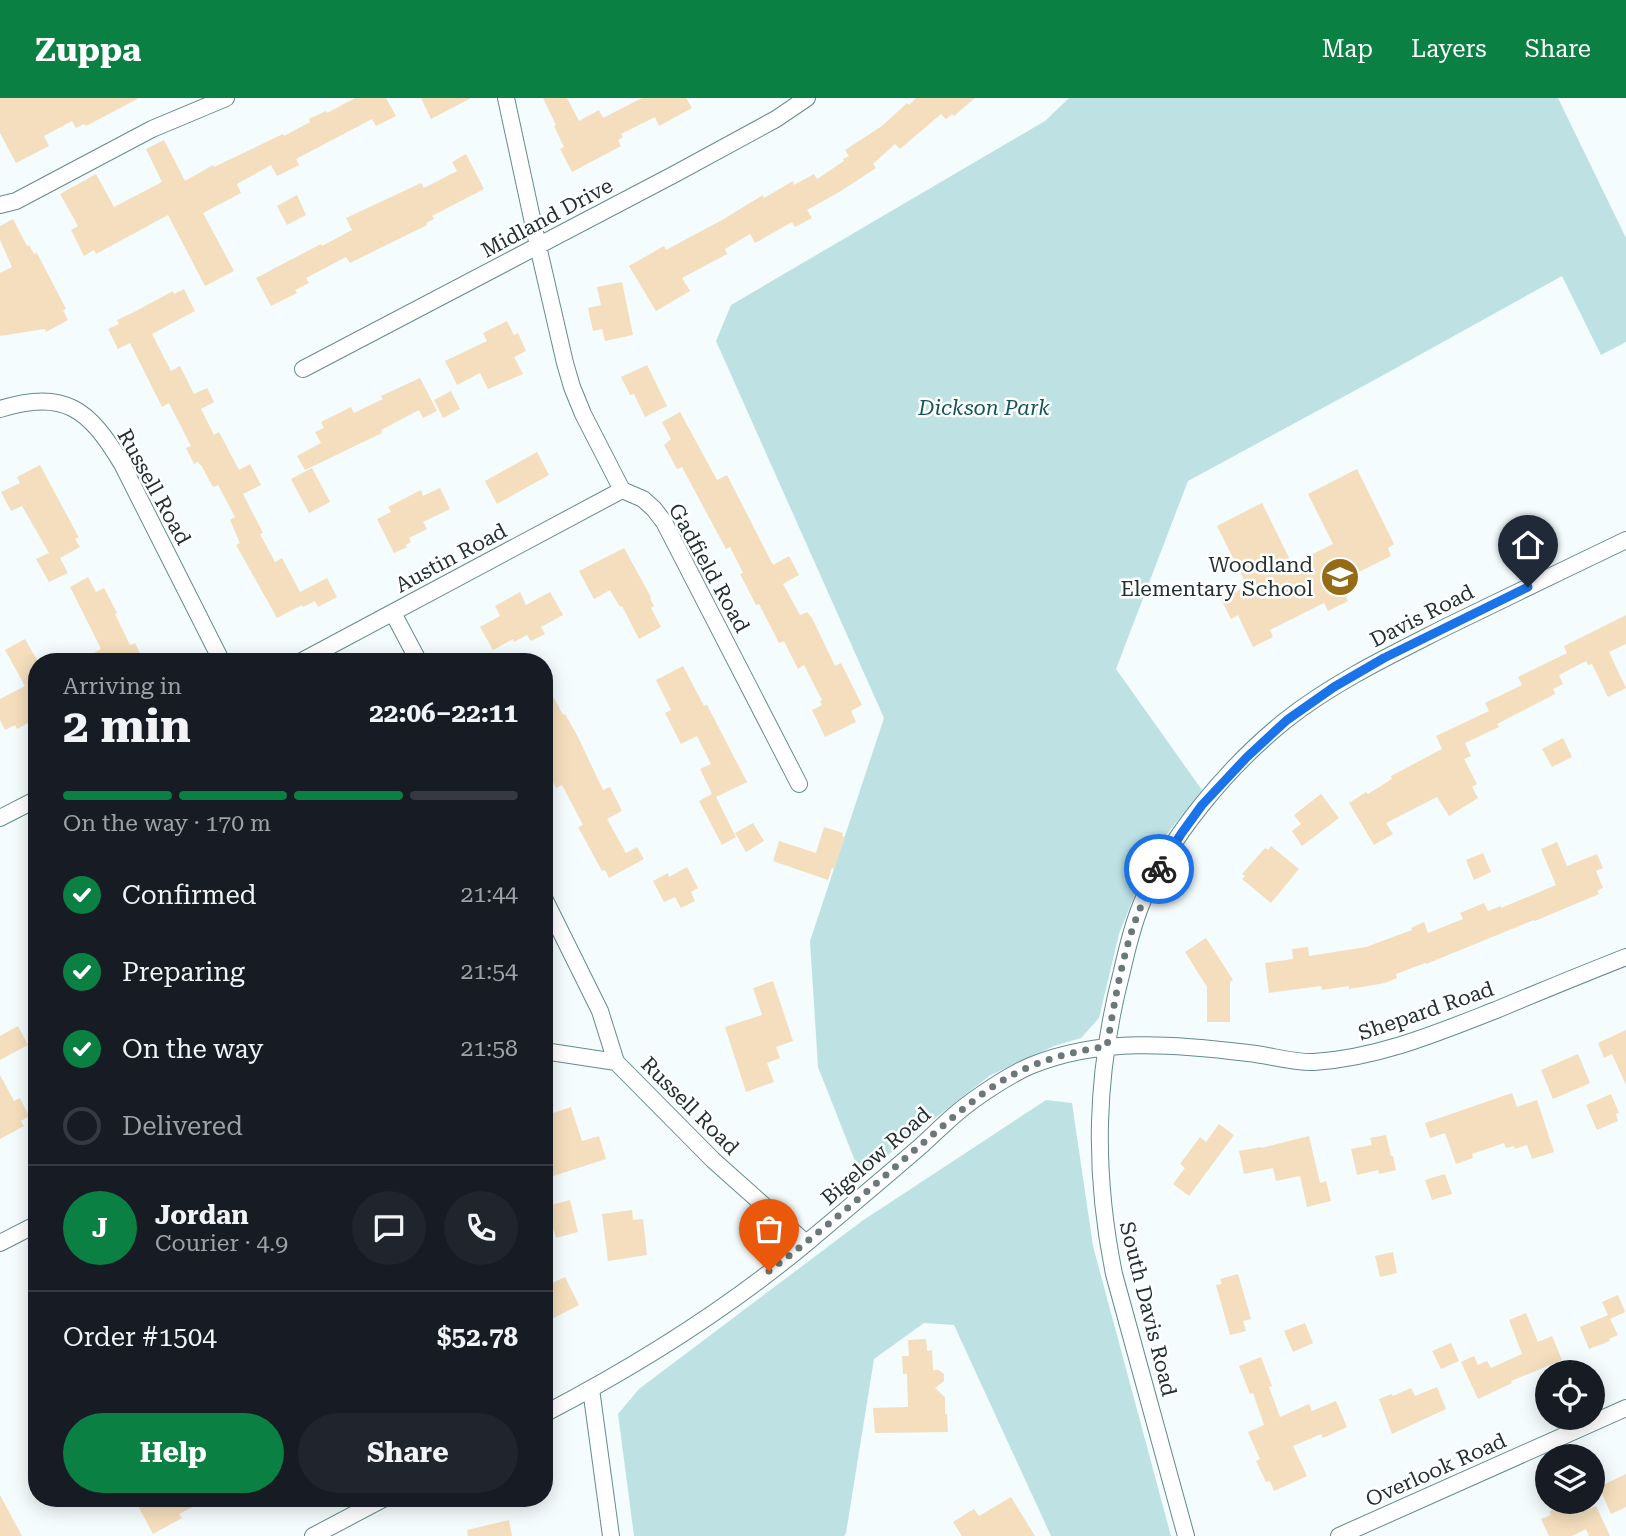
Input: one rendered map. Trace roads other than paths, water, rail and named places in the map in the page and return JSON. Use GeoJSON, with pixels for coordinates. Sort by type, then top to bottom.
{"type":"FeatureCollection","features":[{"type":"Feature","properties":{"kind":"street"},"geometry":{"type":"LineString","coordinates":[[0,205],[16,201],[152,128],[226,98]]}},
{"type":"Feature","properties":{"kind":"street"},"geometry":{"type":"LineString","coordinates":[[506,98],[572,387],[622,490]]}},
{"type":"Feature","properties":{"kind":"street","name":"Midland Drive"},"geometry":{"type":"LineString","coordinates":[[303,369],[765,125],[807,98]]}},
{"type":"Feature","properties":{"kind":"street","name":"Russell Road"},"geometry":{"type":"LineString","coordinates":[[0,409],[24,402],[50,401],[73,408],[92,422],[122,464],[217,653]]}},
{"type":"Feature","properties":{"kind":"street","name":"Austin Road"},"geometry":{"type":"LineString","coordinates":[[317,653],[622,490]]}},
{"type":"Feature","properties":{"kind":"street","name":"Gadfield Road"},"geometry":{"type":"LineString","coordinates":[[622,490],[643,499],[664,522],[799,784]]}},
{"type":"Feature","properties":{"kind":"street","name":"Davis Road"},"geometry":{"type":"LineString","coordinates":[[1107,1046],[1115,996],[1129,943],[1141,905],[1162,863],[1202,805],[1262,743],[1287,720],[1334,687],[1384,658],[1626,540]]}},
{"type":"Feature","properties":{"kind":"street"},"geometry":{"type":"LineString","coordinates":[[393,613],[414,653]]}},
{"type":"Feature","properties":{"kind":"street"},"geometry":{"type":"LineString","coordinates":[[0,818],[28,804]]}},
{"type":"Feature","properties":{"kind":"street","name":"Russell Road"},"geometry":{"type":"LineString","coordinates":[[553,916],[600,1011],[616,1062],[713,1160],[806,1243]]}},
{"type":"Feature","properties":{"kind":"street","name":"Shepard Road"},"geometry":{"type":"LineString","coordinates":[[1107,1046],[1159,1044],[1205,1047],[1310,1062],[1358,1057],[1400,1046],[1626,957]]}},
{"type":"Feature","properties":{"kind":"street","name":"Bigelow Road"},"geometry":{"type":"LineString","coordinates":[[553,1409],[656,1351],[705,1319],[806,1243],[960,1110],[998,1085],[1027,1068],[1050,1059],[1107,1046]]}},
{"type":"Feature","properties":{"kind":"street","name":"South Davis Road"},"geometry":{"type":"LineString","coordinates":[[1107,1046],[1099,1136],[1105,1231],[1114,1274],[1186,1536]]}},
{"type":"Feature","properties":{"kind":"street"},"geometry":{"type":"LineString","coordinates":[[553,1052],[616,1062]]}},
{"type":"Feature","properties":{"kind":"street"},"geometry":{"type":"LineString","coordinates":[[0,1243],[28,1229]]}},
{"type":"Feature","properties":{"kind":"street"},"geometry":{"type":"LineString","coordinates":[[592,1389],[611,1536]]}},
{"type":"Feature","properties":{"kind":"street","name":"Overlook Road"},"geometry":{"type":"LineString","coordinates":[[1339,1536],[1626,1408]]}},
{"type":"Feature","properties":{"kind":"street"},"geometry":{"type":"LineString","coordinates":[[313,1536],[368,1507]]}},
{"type":"Feature","properties":{"kind":"place","name":"Woodland Elementary School"},"geometry":{"type":"Point","coordinates":[1340,577]}},
{"type":"Feature","properties":{"kind":"park label","name":"Dickson Park"},"geometry":{"type":"Point","coordinates":[984,408]}}]}
